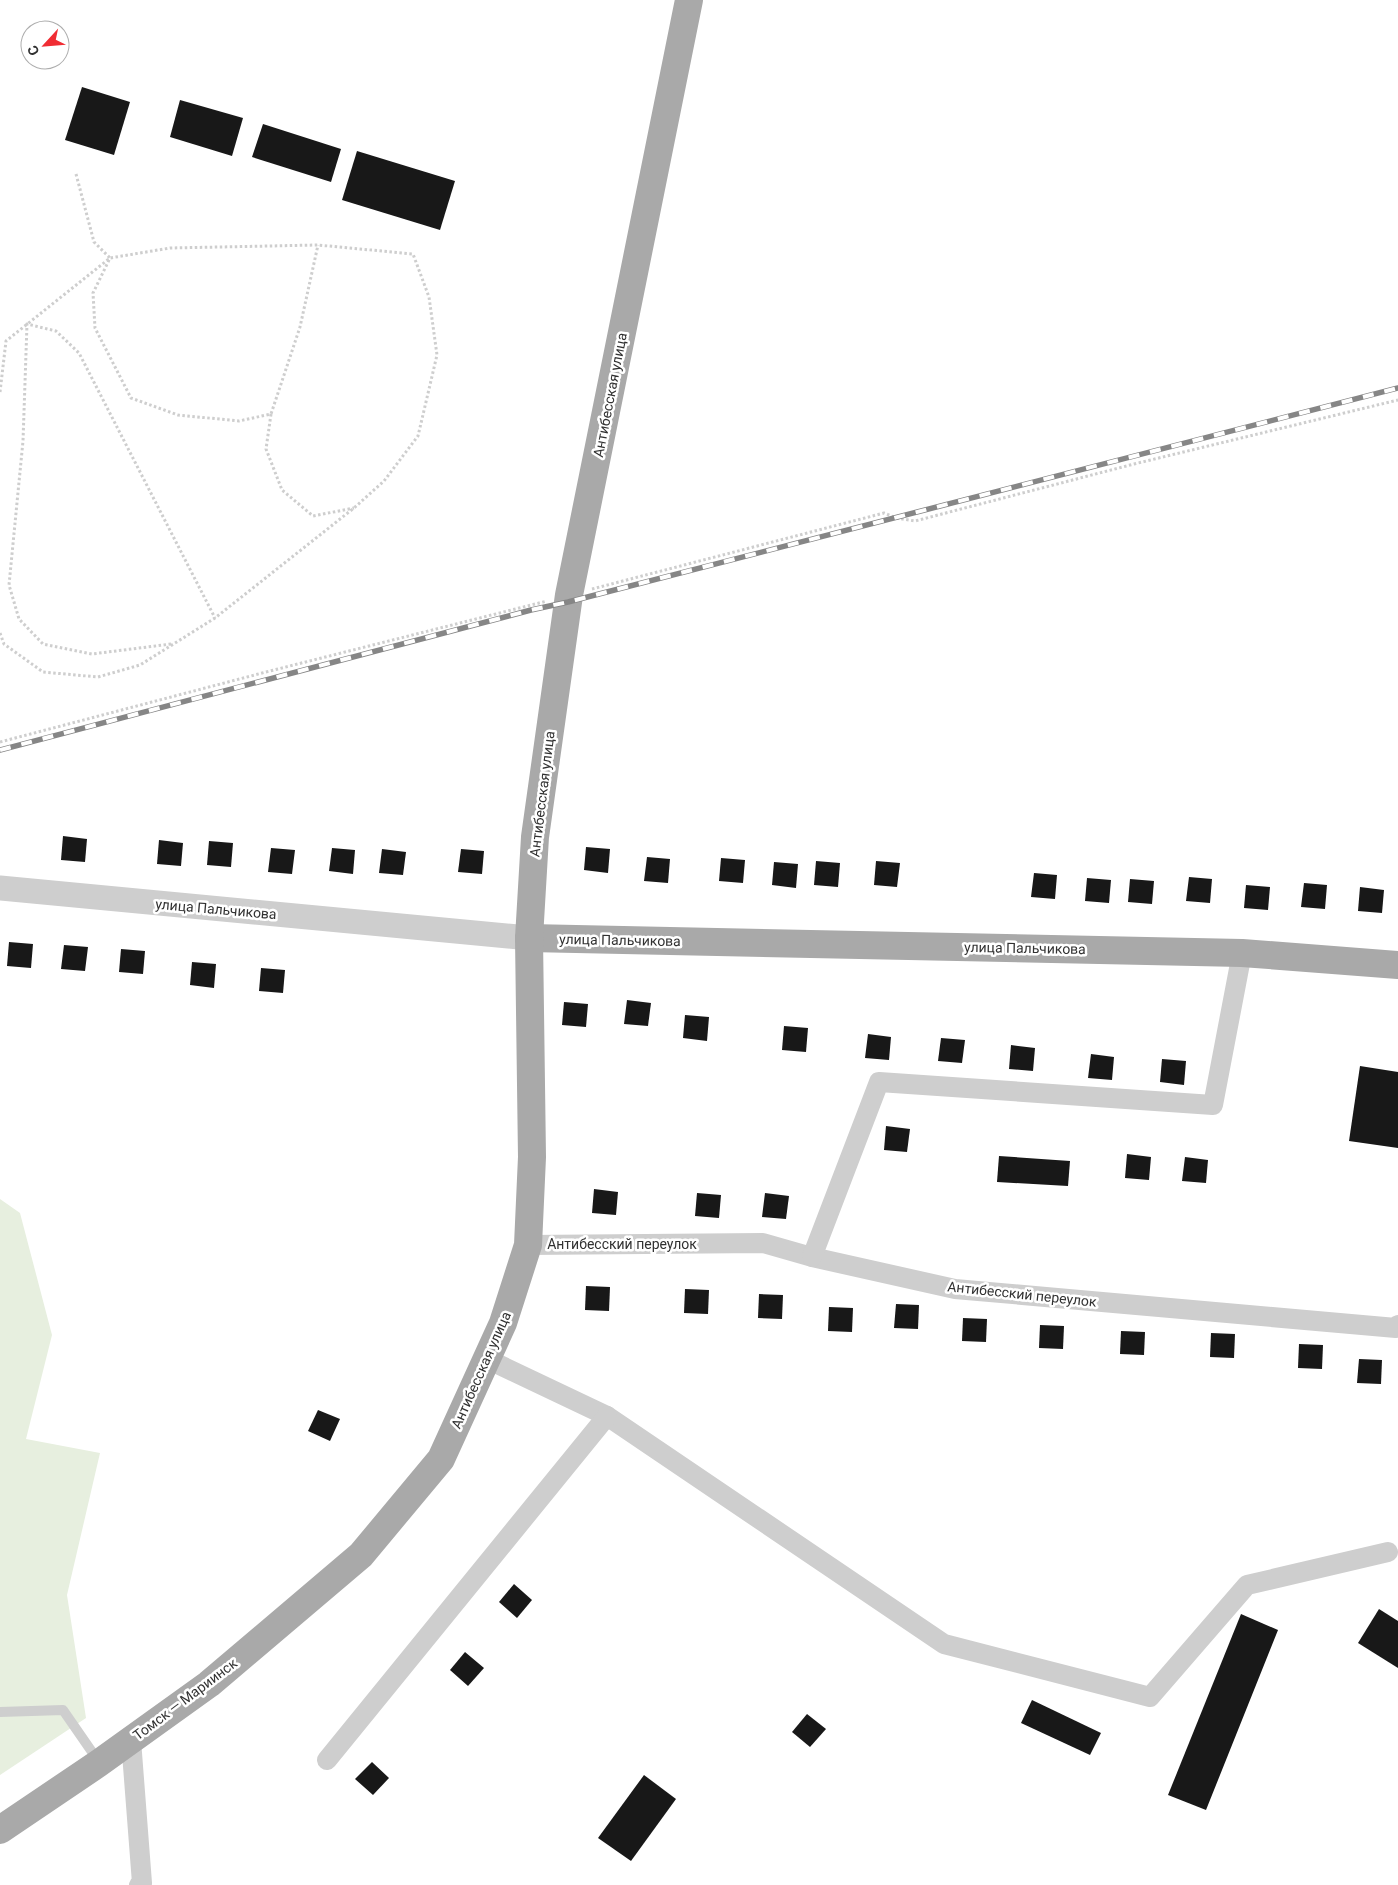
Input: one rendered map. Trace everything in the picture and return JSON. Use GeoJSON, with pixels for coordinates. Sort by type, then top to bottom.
{"type":"FeatureCollection","features":[{"type":"Feature","properties":{"kind":"main road","name":"Антибесская улица"},"geometry":{"type":"LineString","coordinates":[[361,1555],[441,1459],[503,1323],[528,1245],[532,1157],[529,938],[535,837],[569,595],[689,0]]}},
{"type":"Feature","properties":{"kind":"main road","name":"улица Пальчикова"},"geometry":{"type":"LineString","coordinates":[[529,938],[1242,953],[1398,965]]}},
{"type":"Feature","properties":{"kind":"main road","name":"Томск — Мариинск"},"geometry":{"type":"LineString","coordinates":[[0,1830],[99,1763],[209,1684],[361,1555]]}},
{"type":"Feature","properties":{"kind":"street","name":"улица Пальчикова"},"geometry":{"type":"LineString","coordinates":[[0,888],[529,938]]}},
{"type":"Feature","properties":{"kind":"street"},"geometry":{"type":"LineString","coordinates":[[812,1257],[879,1082],[1213,1105],[1242,953]]}},
{"type":"Feature","properties":{"kind":"street","name":"Антибесский переулок"},"geometry":{"type":"LineString","coordinates":[[528,1245],[763,1243],[812,1257],[955,1289],[1396,1328],[1398,1325]]}},
{"type":"Feature","properties":{"kind":"street"},"geometry":{"type":"LineString","coordinates":[[487,1359],[607,1416],[944,1644],[1150,1697],[1247,1585],[1388,1552]]}},
{"type":"Feature","properties":{"kind":"street"},"geometry":{"type":"LineString","coordinates":[[327,1760],[607,1416]]}},
{"type":"Feature","properties":{"kind":"street"},"geometry":{"type":"LineString","coordinates":[[131,1740],[142,1883],[139,1885]]}},
{"type":"Feature","properties":{"kind":"lane"},"geometry":{"type":"LineString","coordinates":[[0,1712],[63,1710],[99,1763]]}},
{"type":"Feature","properties":{"kind":"path"},"geometry":{"type":"LineString","coordinates":[[76,174],[94,242],[110,258]]}},
{"type":"Feature","properties":{"kind":"path"},"geometry":{"type":"LineString","coordinates":[[318,245],[300,327],[271,414],[266,449],[282,490],[313,516],[354,508]]}},
{"type":"Feature","properties":{"kind":"path"},"geometry":{"type":"LineString","coordinates":[[0,392],[6,341],[110,258],[170,248],[318,245],[414,254],[429,297],[437,355],[418,436],[384,481],[354,508],[215,618],[140,665],[98,677],[43,672],[4,644],[0,633]]}},
{"type":"Feature","properties":{"kind":"path"},"geometry":{"type":"LineString","coordinates":[[110,258],[93,293],[95,328],[131,398],[178,415],[239,421],[271,414]]}},
{"type":"Feature","properties":{"kind":"path"},"geometry":{"type":"LineString","coordinates":[[27,324],[56,331],[79,352],[215,618]]}},
{"type":"Feature","properties":{"kind":"path"},"geometry":{"type":"LineString","coordinates":[[27,324],[23,441],[9,585],[19,619],[42,644],[92,654],[174,644]]}},
{"type":"Feature","properties":{"kind":"path"},"geometry":{"type":"LineString","coordinates":[[0,742],[884,514],[915,521],[1134,464],[1398,400]]}},
{"type":"Feature","properties":{"kind":"green space"},"geometry":{"type":"Polygon","coordinates":[[[0,1199],[20,1213],[52,1335],[26,1439],[100,1453],[67,1595],[86,1718],[0,1775],[0,1199]]]}},
{"type":"Feature","properties":{"kind":"building"},"geometry":{"type":"Polygon","coordinates":[[[82,87],[130,102],[114,155],[65,140],[82,87]]]}},
{"type":"Feature","properties":{"kind":"building"},"geometry":{"type":"Polygon","coordinates":[[[180,100],[243,118],[232,156],[170,137],[180,100]]]}},
{"type":"Feature","properties":{"kind":"building"},"geometry":{"type":"Polygon","coordinates":[[[263,124],[341,149],[331,182],[252,157],[263,124]]]}},
{"type":"Feature","properties":{"kind":"building"},"geometry":{"type":"Polygon","coordinates":[[[357,151],[455,181],[440,230],[342,200],[357,151]]]}},
{"type":"Feature","properties":{"kind":"building"},"geometry":{"type":"Polygon","coordinates":[[[63,836],[87,839],[85,862],[61,860],[63,836]]]}},
{"type":"Feature","properties":{"kind":"building"},"geometry":{"type":"Polygon","coordinates":[[[159,840],[183,843],[181,866],[157,864],[159,840]]]}},
{"type":"Feature","properties":{"kind":"building"},"geometry":{"type":"Polygon","coordinates":[[[209,841],[233,843],[231,867],[207,865],[209,841]]]}},
{"type":"Feature","properties":{"kind":"building"},"geometry":{"type":"Polygon","coordinates":[[[586,847],[610,849],[608,873],[584,870],[586,847]]]}},
{"type":"Feature","properties":{"kind":"building"},"geometry":{"type":"Polygon","coordinates":[[[271,848],[295,850],[292,874],[268,872],[271,848]]]}},
{"type":"Feature","properties":{"kind":"building"},"geometry":{"type":"Polygon","coordinates":[[[332,848],[355,850],[353,874],[329,871],[332,848]]]}},
{"type":"Feature","properties":{"kind":"building"},"geometry":{"type":"Polygon","coordinates":[[[382,849],[406,852],[403,875],[379,873],[382,849]]]}},
{"type":"Feature","properties":{"kind":"building"},"geometry":{"type":"Polygon","coordinates":[[[461,849],[484,851],[482,874],[458,872],[461,849]]]}},
{"type":"Feature","properties":{"kind":"building"},"geometry":{"type":"Polygon","coordinates":[[[647,857],[670,859],[668,883],[644,881],[647,857]]]}},
{"type":"Feature","properties":{"kind":"building"},"geometry":{"type":"Polygon","coordinates":[[[721,858],[745,860],[743,883],[719,881],[721,858]]]}},
{"type":"Feature","properties":{"kind":"building"},"geometry":{"type":"Polygon","coordinates":[[[816,861],[840,863],[838,887],[814,885],[816,861]]]}},
{"type":"Feature","properties":{"kind":"building"},"geometry":{"type":"Polygon","coordinates":[[[876,861],[900,863],[897,887],[874,885],[876,861]]]}},
{"type":"Feature","properties":{"kind":"building"},"geometry":{"type":"Polygon","coordinates":[[[774,862],[798,864],[796,888],[772,885],[774,862]]]}},
{"type":"Feature","properties":{"kind":"building"},"geometry":{"type":"Polygon","coordinates":[[[1034,873],[1057,875],[1055,899],[1031,897],[1034,873]]]}},
{"type":"Feature","properties":{"kind":"building"},"geometry":{"type":"Polygon","coordinates":[[[1189,877],[1212,879],[1210,903],[1186,901],[1189,877]]]}},
{"type":"Feature","properties":{"kind":"building"},"geometry":{"type":"Polygon","coordinates":[[[1087,878],[1111,880],[1109,903],[1085,901],[1087,878]]]}},
{"type":"Feature","properties":{"kind":"building"},"geometry":{"type":"Polygon","coordinates":[[[1130,879],[1154,881],[1152,904],[1128,902],[1130,879]]]}},
{"type":"Feature","properties":{"kind":"building"},"geometry":{"type":"Polygon","coordinates":[[[1304,883],[1327,885],[1325,909],[1301,907],[1304,883]]]}},
{"type":"Feature","properties":{"kind":"building"},"geometry":{"type":"Polygon","coordinates":[[[1246,885],[1270,887],[1268,910],[1244,908],[1246,885]]]}},
{"type":"Feature","properties":{"kind":"building"},"geometry":{"type":"Polygon","coordinates":[[[1360,887],[1384,890],[1382,913],[1358,911],[1360,887]]]}},
{"type":"Feature","properties":{"kind":"building"},"geometry":{"type":"Polygon","coordinates":[[[9,942],[33,944],[31,968],[7,966],[9,942]]]}},
{"type":"Feature","properties":{"kind":"building"},"geometry":{"type":"Polygon","coordinates":[[[64,945],[88,947],[85,971],[61,969],[64,945]]]}},
{"type":"Feature","properties":{"kind":"building"},"geometry":{"type":"Polygon","coordinates":[[[121,949],[145,951],[143,974],[119,972],[121,949]]]}},
{"type":"Feature","properties":{"kind":"building"},"geometry":{"type":"Polygon","coordinates":[[[192,962],[216,964],[214,988],[190,985],[192,962]]]}},
{"type":"Feature","properties":{"kind":"building"},"geometry":{"type":"Polygon","coordinates":[[[261,968],[285,970],[283,993],[259,991],[261,968]]]}},
{"type":"Feature","properties":{"kind":"building"},"geometry":{"type":"Polygon","coordinates":[[[627,1000],[651,1003],[648,1026],[624,1024],[627,1000]]]}},
{"type":"Feature","properties":{"kind":"building"},"geometry":{"type":"Polygon","coordinates":[[[564,1002],[588,1004],[586,1027],[562,1025],[564,1002]]]}},
{"type":"Feature","properties":{"kind":"building"},"geometry":{"type":"Polygon","coordinates":[[[685,1015],[709,1017],[707,1041],[683,1038],[685,1015]]]}},
{"type":"Feature","properties":{"kind":"building"},"geometry":{"type":"Polygon","coordinates":[[[784,1026],[808,1028],[806,1052],[782,1050],[784,1026]]]}},
{"type":"Feature","properties":{"kind":"building"},"geometry":{"type":"Polygon","coordinates":[[[868,1034],[891,1037],[889,1060],[865,1058],[868,1034]]]}},
{"type":"Feature","properties":{"kind":"building"},"geometry":{"type":"Polygon","coordinates":[[[941,1038],[965,1040],[962,1063],[938,1061],[941,1038]]]}},
{"type":"Feature","properties":{"kind":"building"},"geometry":{"type":"Polygon","coordinates":[[[1011,1045],[1035,1048],[1033,1071],[1009,1069],[1011,1045]]]}},
{"type":"Feature","properties":{"kind":"building"},"geometry":{"type":"Polygon","coordinates":[[[1091,1054],[1114,1057],[1112,1080],[1088,1078],[1091,1054]]]}},
{"type":"Feature","properties":{"kind":"building"},"geometry":{"type":"Polygon","coordinates":[[[1162,1059],[1186,1061],[1184,1085],[1160,1082],[1162,1059]]]}},
{"type":"Feature","properties":{"kind":"building"},"geometry":{"type":"Polygon","coordinates":[[[1360,1066],[1398,1072],[1398,1148],[1349,1141],[1360,1066]]]}},
{"type":"Feature","properties":{"kind":"building"},"geometry":{"type":"Polygon","coordinates":[[[886,1126],[910,1129],[907,1152],[884,1150],[886,1126]]]}},
{"type":"Feature","properties":{"kind":"building"},"geometry":{"type":"Polygon","coordinates":[[[1127,1154],[1151,1157],[1149,1180],[1125,1178],[1127,1154]]]}},
{"type":"Feature","properties":{"kind":"building"},"geometry":{"type":"Polygon","coordinates":[[[999,1156],[1070,1161],[1068,1186],[997,1182],[999,1156]]]}},
{"type":"Feature","properties":{"kind":"building"},"geometry":{"type":"Polygon","coordinates":[[[1185,1157],[1208,1160],[1206,1183],[1182,1181],[1185,1157]]]}},
{"type":"Feature","properties":{"kind":"building"},"geometry":{"type":"Polygon","coordinates":[[[594,1189],[618,1192],[616,1215],[592,1213],[594,1189]]]}},
{"type":"Feature","properties":{"kind":"building"},"geometry":{"type":"Polygon","coordinates":[[[697,1193],[721,1195],[719,1218],[695,1216],[697,1193]]]}},
{"type":"Feature","properties":{"kind":"building"},"geometry":{"type":"Polygon","coordinates":[[[765,1193],[789,1196],[786,1219],[762,1217],[765,1193]]]}},
{"type":"Feature","properties":{"kind":"building"},"geometry":{"type":"Polygon","coordinates":[[[586,1286],[610,1287],[609,1311],[585,1310],[586,1286]]]}},
{"type":"Feature","properties":{"kind":"building"},"geometry":{"type":"Polygon","coordinates":[[[685,1289],[709,1290],[708,1314],[684,1313],[685,1289]]]}},
{"type":"Feature","properties":{"kind":"building"},"geometry":{"type":"Polygon","coordinates":[[[759,1294],[783,1295],[782,1319],[758,1318],[759,1294]]]}},
{"type":"Feature","properties":{"kind":"building"},"geometry":{"type":"Polygon","coordinates":[[[896,1304],[919,1305],[918,1329],[894,1328],[896,1304]]]}},
{"type":"Feature","properties":{"kind":"building"},"geometry":{"type":"Polygon","coordinates":[[[829,1307],[853,1308],[852,1332],[828,1331],[829,1307]]]}},
{"type":"Feature","properties":{"kind":"building"},"geometry":{"type":"Polygon","coordinates":[[[963,1318],[987,1319],[986,1342],[962,1341],[963,1318]]]}},
{"type":"Feature","properties":{"kind":"building"},"geometry":{"type":"Polygon","coordinates":[[[1040,1325],[1064,1326],[1063,1349],[1039,1348],[1040,1325]]]}},
{"type":"Feature","properties":{"kind":"building"},"geometry":{"type":"Polygon","coordinates":[[[1121,1331],[1145,1332],[1144,1355],[1120,1354],[1121,1331]]]}},
{"type":"Feature","properties":{"kind":"building"},"geometry":{"type":"Polygon","coordinates":[[[1211,1333],[1235,1334],[1234,1358],[1210,1357],[1211,1333]]]}},
{"type":"Feature","properties":{"kind":"building"},"geometry":{"type":"Polygon","coordinates":[[[1299,1344],[1323,1345],[1322,1369],[1298,1368],[1299,1344]]]}},
{"type":"Feature","properties":{"kind":"building"},"geometry":{"type":"Polygon","coordinates":[[[1359,1359],[1382,1360],[1381,1384],[1357,1383],[1359,1359]]]}},
{"type":"Feature","properties":{"kind":"building"},"geometry":{"type":"Polygon","coordinates":[[[318,1410],[340,1419],[330,1441],[308,1431],[318,1410]]]}},
{"type":"Feature","properties":{"kind":"building"},"geometry":{"type":"Polygon","coordinates":[[[514,1584],[532,1600],[517,1618],[499,1602],[514,1584]]]}},
{"type":"Feature","properties":{"kind":"building"},"geometry":{"type":"Polygon","coordinates":[[[1379,1609],[1398,1621],[1398,1668],[1358,1643],[1379,1609]]]}},
{"type":"Feature","properties":{"kind":"building"},"geometry":{"type":"Polygon","coordinates":[[[1241,1614],[1278,1630],[1206,1810],[1168,1795],[1241,1614]]]}},
{"type":"Feature","properties":{"kind":"building"},"geometry":{"type":"Polygon","coordinates":[[[465,1652],[484,1668],[468,1686],[450,1670],[465,1652]]]}},
{"type":"Feature","properties":{"kind":"building"},"geometry":{"type":"Polygon","coordinates":[[[1032,1700],[1101,1733],[1090,1755],[1021,1723],[1032,1700]]]}},
{"type":"Feature","properties":{"kind":"building"},"geometry":{"type":"Polygon","coordinates":[[[807,1714],[826,1729],[810,1747],[792,1732],[807,1714]]]}},
{"type":"Feature","properties":{"kind":"building"},"geometry":{"type":"Polygon","coordinates":[[[372,1762],[389,1778],[373,1795],[355,1779],[372,1762]]]}},
{"type":"Feature","properties":{"kind":"building"},"geometry":{"type":"Polygon","coordinates":[[[644,1775],[676,1799],[631,1861],[598,1838],[644,1775]]]}},
{"type":"Feature","properties":{"kind":"railway"},"geometry":{"type":"LineString","coordinates":[[0,750],[531,610],[1398,388]]}}]}
